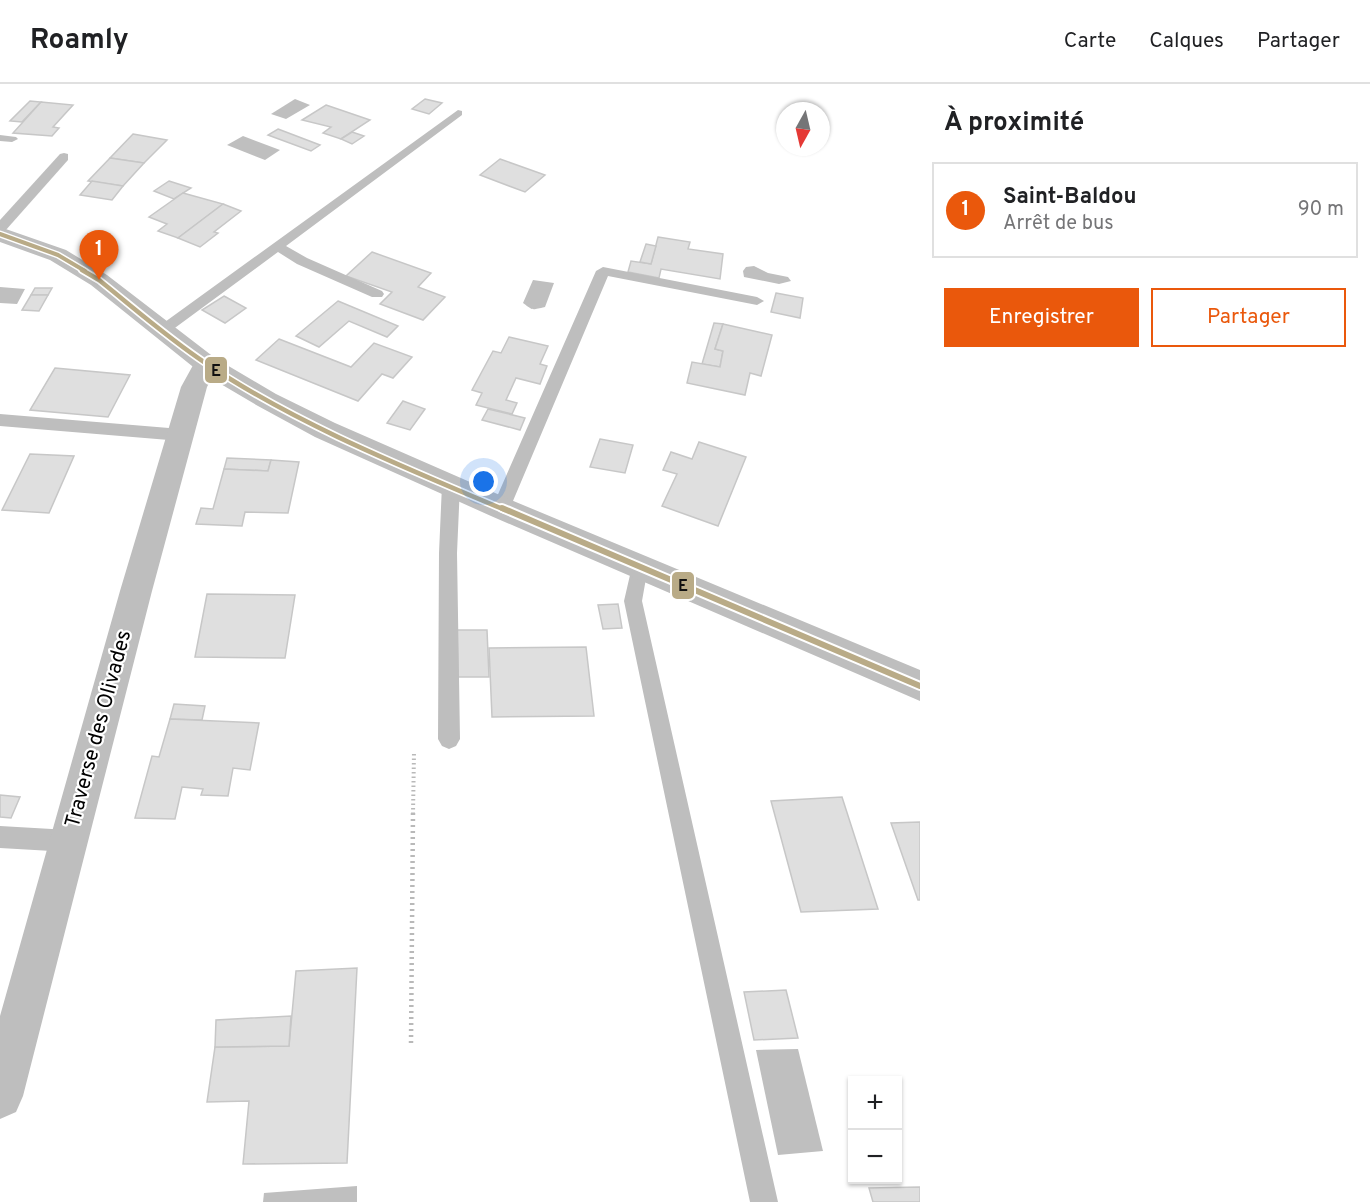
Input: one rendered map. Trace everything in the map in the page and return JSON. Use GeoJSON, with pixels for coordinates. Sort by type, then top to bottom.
{"type":"FeatureCollection","features":[{"type":"Feature","properties":{"kind":"street"},"geometry":{"type":"LineString","coordinates":[[0,234],[58,255],[99,280],[206,364],[267,400],[325,430],[501,508],[920,686]]}},
{"type":"Feature","properties":{"kind":"street","name":"Traverse des Olivades"},"geometry":{"type":"LineString","coordinates":[[0,1096],[194,387],[206,364]]}},
{"type":"Feature","properties":{"kind":"lane"},"geometry":{"type":"LineString","coordinates":[[163,330],[458,113]]}},
{"type":"Feature","properties":{"kind":"lane"},"geometry":{"type":"LineString","coordinates":[[0,228],[64,157]]}},
{"type":"Feature","properties":{"kind":"lane"},"geometry":{"type":"LineString","coordinates":[[277,246],[302,261],[377,294]]}},
{"type":"Feature","properties":{"kind":"lane"},"geometry":{"type":"LineString","coordinates":[[501,508],[603,271],[757,301]]}},
{"type":"Feature","properties":{"kind":"lane"},"geometry":{"type":"LineString","coordinates":[[0,420],[181,435]]}},
{"type":"Feature","properties":{"kind":"lane"},"geometry":{"type":"LineString","coordinates":[[449,739],[448,553],[451,485]]}},
{"type":"Feature","properties":{"kind":"lane"},"geometry":{"type":"LineString","coordinates":[[639,567],[633,601],[764,1202]]}},
{"type":"Feature","properties":{"kind":"lane"},"geometry":{"type":"LineString","coordinates":[[0,837],[69,841]]}},
{"type":"Feature","properties":{"kind":"path"},"geometry":{"type":"LineString","coordinates":[[411,1042],[414,743]]}},
{"type":"Feature","properties":{"kind":"shaded area"},"geometry":{"type":"Polygon","coordinates":[[[295,99],[310,105],[286,119],[271,114],[295,99]]]}},
{"type":"Feature","properties":{"kind":"shaded area"},"geometry":{"type":"Polygon","coordinates":[[[243,136],[280,150],[265,160],[227,145],[243,136]]]}},
{"type":"Feature","properties":{"kind":"shaded area"},"geometry":{"type":"Polygon","coordinates":[[[754,266],[768,273],[788,277],[791,281],[779,284],[744,277],[743,271],[746,267],[754,266]]]}},
{"type":"Feature","properties":{"kind":"shaded area"},"geometry":{"type":"Polygon","coordinates":[[[533,280],[554,283],[545,307],[533,309],[523,303],[533,280]]]}},
{"type":"Feature","properties":{"kind":"shaded area"},"geometry":{"type":"Polygon","coordinates":[[[0,287],[25,289],[17,304],[0,303],[0,287]]]}},
{"type":"Feature","properties":{"kind":"shaded area"},"geometry":{"type":"Polygon","coordinates":[[[798,1049],[823,1151],[778,1155],[756,1050],[798,1049]]]}},
{"type":"Feature","properties":{"kind":"shaded area"},"geometry":{"type":"Polygon","coordinates":[[[357,1186],[357,1202],[263,1202],[264,1193],[357,1186]]]}},
{"type":"Feature","properties":{"kind":"building"},"geometry":{"type":"Polygon","coordinates":[[[425,99],[442,103],[429,114],[412,109],[425,99]]]}},
{"type":"Feature","properties":{"kind":"building"},"geometry":{"type":"Polygon","coordinates":[[[30,101],[41,102],[22,122],[10,121],[30,101]]]}},
{"type":"Feature","properties":{"kind":"building"},"geometry":{"type":"Polygon","coordinates":[[[41,102],[73,105],[53,127],[59,128],[52,136],[13,133],[41,102]]]}},
{"type":"Feature","properties":{"kind":"building"},"geometry":{"type":"Polygon","coordinates":[[[326,105],[370,120],[341,139],[323,133],[331,127],[302,120],[326,105]]]}},
{"type":"Feature","properties":{"kind":"building"},"geometry":{"type":"Polygon","coordinates":[[[278,129],[320,145],[311,151],[268,135],[278,129]]]}},
{"type":"Feature","properties":{"kind":"building"},"geometry":{"type":"Polygon","coordinates":[[[352,132],[364,136],[352,144],[341,139],[352,132]]]}},
{"type":"Feature","properties":{"kind":"building"},"geometry":{"type":"Polygon","coordinates":[[[133,134],[167,140],[144,163],[110,158],[133,134]]]}},
{"type":"Feature","properties":{"kind":"building"},"geometry":{"type":"Polygon","coordinates":[[[110,158],[144,163],[123,186],[88,181],[110,158]]]}},
{"type":"Feature","properties":{"kind":"building"},"geometry":{"type":"Polygon","coordinates":[[[500,159],[545,175],[525,192],[480,175],[500,159]]]}},
{"type":"Feature","properties":{"kind":"building"},"geometry":{"type":"Polygon","coordinates":[[[92,181],[123,186],[112,200],[80,195],[92,181]]]}},
{"type":"Feature","properties":{"kind":"building"},"geometry":{"type":"Polygon","coordinates":[[[169,181],[191,188],[174,199],[154,191],[169,181]]]}},
{"type":"Feature","properties":{"kind":"building"},"geometry":{"type":"Polygon","coordinates":[[[183,193],[223,204],[178,238],[158,231],[167,224],[149,217],[183,193]]]}},
{"type":"Feature","properties":{"kind":"building"},"geometry":{"type":"Polygon","coordinates":[[[223,204],[241,211],[214,232],[218,233],[200,247],[178,238],[223,204]]]}},
{"type":"Feature","properties":{"kind":"building"},"geometry":{"type":"Polygon","coordinates":[[[658,237],[690,242],[688,249],[723,254],[720,279],[661,269],[659,278],[628,272],[631,261],[651,264],[658,237]]]}},
{"type":"Feature","properties":{"kind":"building"},"geometry":{"type":"Polygon","coordinates":[[[646,244],[656,246],[651,264],[640,262],[646,244]]]}},
{"type":"Feature","properties":{"kind":"building"},"geometry":{"type":"Polygon","coordinates":[[[372,252],[431,273],[418,287],[445,297],[423,320],[380,304],[392,292],[346,276],[372,252]]]}},
{"type":"Feature","properties":{"kind":"building"},"geometry":{"type":"Polygon","coordinates":[[[35,288],[52,288],[48,295],[31,295],[35,288]]]}},
{"type":"Feature","properties":{"kind":"building"},"geometry":{"type":"Polygon","coordinates":[[[776,293],[803,298],[800,318],[771,312],[776,293]]]}},
{"type":"Feature","properties":{"kind":"building"},"geometry":{"type":"Polygon","coordinates":[[[31,295],[48,295],[39,311],[22,310],[31,295]]]}},
{"type":"Feature","properties":{"kind":"building"},"geometry":{"type":"Polygon","coordinates":[[[224,296],[246,308],[225,323],[202,310],[224,296]]]}},
{"type":"Feature","properties":{"kind":"building"},"geometry":{"type":"Polygon","coordinates":[[[338,301],[398,326],[387,337],[349,321],[319,347],[296,336],[338,301]]]}},
{"type":"Feature","properties":{"kind":"building"},"geometry":{"type":"Polygon","coordinates":[[[714,323],[723,324],[715,349],[723,351],[720,367],[702,364],[714,323]]]}},
{"type":"Feature","properties":{"kind":"building"},"geometry":{"type":"Polygon","coordinates":[[[723,324],[772,335],[761,376],[750,373],[745,395],[687,383],[692,362],[720,367],[723,351],[715,349],[723,324]]]}},
{"type":"Feature","properties":{"kind":"building"},"geometry":{"type":"Polygon","coordinates":[[[509,337],[548,346],[540,364],[547,366],[540,384],[516,378],[506,400],[517,403],[512,414],[476,405],[482,393],[472,390],[493,351],[501,353],[509,337]]]}},
{"type":"Feature","properties":{"kind":"building"},"geometry":{"type":"Polygon","coordinates":[[[279,339],[351,367],[374,343],[412,357],[393,378],[382,374],[358,401],[256,360],[279,339]]]}},
{"type":"Feature","properties":{"kind":"building"},"geometry":{"type":"Polygon","coordinates":[[[55,368],[130,375],[108,417],[30,410],[55,368]]]}},
{"type":"Feature","properties":{"kind":"building"},"geometry":{"type":"Polygon","coordinates":[[[403,401],[425,409],[410,430],[387,423],[403,401]]]}},
{"type":"Feature","properties":{"kind":"building"},"geometry":{"type":"Polygon","coordinates":[[[488,409],[525,418],[520,430],[482,420],[488,409]]]}},
{"type":"Feature","properties":{"kind":"building"},"geometry":{"type":"Polygon","coordinates":[[[600,439],[633,445],[625,473],[590,467],[600,439]]]}},
{"type":"Feature","properties":{"kind":"building"},"geometry":{"type":"Polygon","coordinates":[[[699,442],[746,457],[718,526],[662,506],[677,474],[663,470],[671,452],[692,459],[699,442]]]}},
{"type":"Feature","properties":{"kind":"building"},"geometry":{"type":"Polygon","coordinates":[[[30,454],[74,456],[49,513],[2,510],[30,454]]]}},
{"type":"Feature","properties":{"kind":"building"},"geometry":{"type":"Polygon","coordinates":[[[227,458],[271,460],[268,471],[224,469],[227,458]]]}},
{"type":"Feature","properties":{"kind":"building"},"geometry":{"type":"Polygon","coordinates":[[[271,460],[299,462],[288,513],[245,512],[242,526],[196,524],[201,508],[213,509],[224,469],[268,471],[271,460]]]}},
{"type":"Feature","properties":{"kind":"building"},"geometry":{"type":"Polygon","coordinates":[[[207,594],[295,595],[285,658],[195,657],[207,594]]]}},
{"type":"Feature","properties":{"kind":"building"},"geometry":{"type":"Polygon","coordinates":[[[618,604],[622,628],[603,629],[598,605],[618,604]]]}},
{"type":"Feature","properties":{"kind":"building"},"geometry":{"type":"Polygon","coordinates":[[[457,630],[487,630],[489,677],[458,677],[457,630]]]}},
{"type":"Feature","properties":{"kind":"building"},"geometry":{"type":"Polygon","coordinates":[[[586,647],[594,716],[492,717],[489,648],[586,647]]]}},
{"type":"Feature","properties":{"kind":"building"},"geometry":{"type":"Polygon","coordinates":[[[174,704],[205,706],[202,720],[170,719],[174,704]]]}},
{"type":"Feature","properties":{"kind":"building"},"geometry":{"type":"Polygon","coordinates":[[[170,719],[259,723],[250,770],[233,768],[228,796],[201,795],[203,789],[182,787],[175,819],[135,818],[152,756],[159,757],[170,719]]]}},
{"type":"Feature","properties":{"kind":"building"},"geometry":{"type":"Polygon","coordinates":[[[0,795],[20,797],[11,818],[0,817],[0,795]]]}},
{"type":"Feature","properties":{"kind":"building"},"geometry":{"type":"Polygon","coordinates":[[[842,797],[878,909],[801,912],[771,801],[842,797]]]}},
{"type":"Feature","properties":{"kind":"building"},"geometry":{"type":"Polygon","coordinates":[[[920,822],[920,900],[918,900],[891,823],[920,822]]]}},
{"type":"Feature","properties":{"kind":"building"},"geometry":{"type":"Polygon","coordinates":[[[357,968],[347,1163],[243,1164],[249,1101],[207,1102],[215,1047],[289,1046],[296,971],[357,968]]]}},
{"type":"Feature","properties":{"kind":"building"},"geometry":{"type":"Polygon","coordinates":[[[786,990],[798,1038],[754,1040],[744,992],[786,990]]]}},
{"type":"Feature","properties":{"kind":"building"},"geometry":{"type":"Polygon","coordinates":[[[291,1016],[289,1046],[215,1047],[216,1020],[291,1016]]]}},
{"type":"Feature","properties":{"kind":"building"},"geometry":{"type":"Polygon","coordinates":[[[920,1187],[920,1202],[873,1202],[869,1188],[920,1187]]]}},
{"type":"Feature","properties":{"kind":"transit line","name":"E"},"geometry":{"type":"LineString","coordinates":[[0,234],[58,255],[99,280],[206,364],[267,400],[325,430],[501,508],[920,686]]}},
{"type":"Feature","properties":{"kind":"place","name":"Saint-Baldou"},"geometry":{"type":"Point","coordinates":[99,280]}}]}
